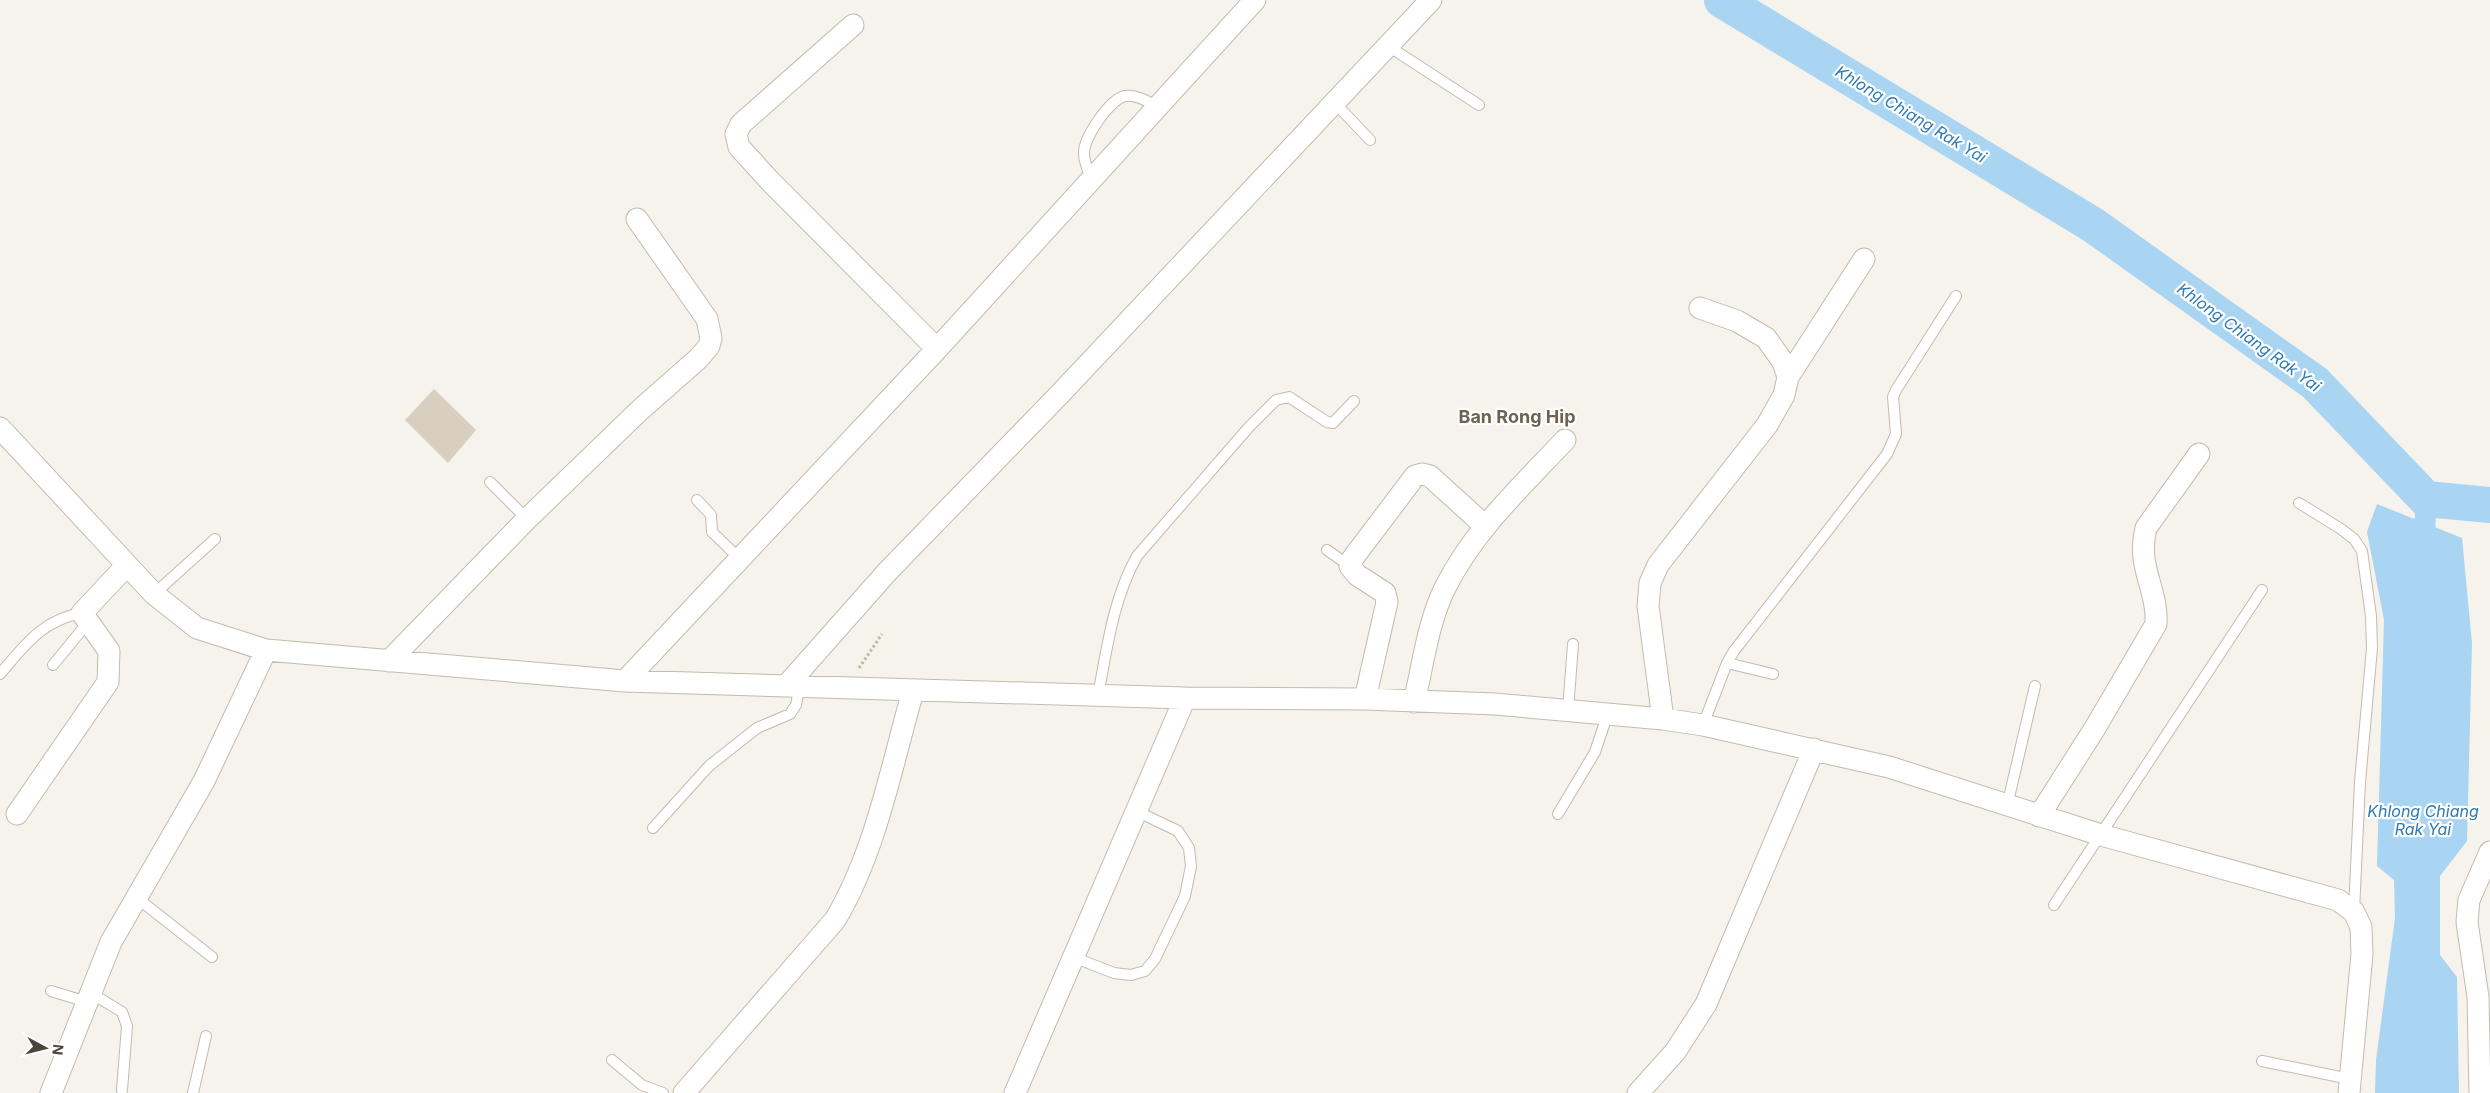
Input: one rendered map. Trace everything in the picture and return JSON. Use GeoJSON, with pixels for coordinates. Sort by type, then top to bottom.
{"type":"FeatureCollection","features":[{"type":"Feature","properties":{"kind":"street"},"geometry":{"type":"LineString","coordinates":[[624,681],[741,560],[937,349],[1255,0]]}},
{"type":"Feature","properties":{"kind":"street"},"geometry":{"type":"LineString","coordinates":[[794,685],[888,571],[1059,395],[1432,0]]}},
{"type":"Feature","properties":{"kind":"street"},"geometry":{"type":"LineString","coordinates":[[853,25],[741,124],[736,134],[739,147],[770,181],[937,349]]}},
{"type":"Feature","properties":{"kind":"street"},"geometry":{"type":"LineString","coordinates":[[389,660],[527,519],[640,410],[699,358],[709,346],[711,338],[707,319],[637,219]]}},
{"type":"Feature","properties":{"kind":"street"},"geometry":{"type":"LineString","coordinates":[[1663,719],[1648,606],[1650,583],[1658,565],[1766,425],[1784,395],[1788,378],[1864,259]]}},
{"type":"Feature","properties":{"kind":"street"},"geometry":{"type":"LineString","coordinates":[[1700,308],[1737,321],[1766,338],[1783,362],[1788,378]]}},
{"type":"Feature","properties":{"kind":"street"},"geometry":{"type":"LineString","coordinates":[[0,428],[154,594],[196,628],[266,650],[624,681],[1098,696],[1365,700],[1568,710],[1663,719],[1703,725],[1889,767],[2101,835],[2338,900],[2354,912],[2362,927],[2362,954],[2350,1086]]}},
{"type":"Feature","properties":{"kind":"street"},"geometry":{"type":"LineString","coordinates":[[1414,702],[1433,622],[1445,588],[1485,526],[1565,440]]}},
{"type":"Feature","properties":{"kind":"street"},"geometry":{"type":"LineString","coordinates":[[2039,816],[2095,728],[2156,624],[2157,609],[2144,566],[2142,542],[2146,528],[2199,454]]}},
{"type":"Feature","properties":{"kind":"street"},"geometry":{"type":"LineString","coordinates":[[1365,700],[1387,602],[1384,593],[1357,575],[1350,566],[1353,558],[1415,476],[1422,474],[1430,476],[1485,526]]}},
{"type":"Feature","properties":{"kind":"street"},"geometry":{"type":"LineString","coordinates":[[17,814],[108,682],[109,652],[85,617],[127,565]]}},
{"type":"Feature","properties":{"kind":"street"},"geometry":{"type":"LineString","coordinates":[[51,1093],[111,942],[204,781],[266,650]]}},
{"type":"Feature","properties":{"kind":"street"},"geometry":{"type":"LineString","coordinates":[[684,1093],[835,920],[852,892],[868,849],[913,691]]}},
{"type":"Feature","properties":{"kind":"street"},"geometry":{"type":"LineString","coordinates":[[1015,1093],[1184,698]]}},
{"type":"Feature","properties":{"kind":"street"},"geometry":{"type":"LineString","coordinates":[[1638,1093],[1675,1052],[1706,1004],[1814,749]]}},
{"type":"Feature","properties":{"kind":"street"},"geometry":{"type":"LineString","coordinates":[[2480,1093],[2478,997],[2467,922],[2469,900],[2490,852]]}},
{"type":"Feature","properties":{"kind":"lane"},"geometry":{"type":"LineString","coordinates":[[1388,46],[1479,105]]}},
{"type":"Feature","properties":{"kind":"lane"},"geometry":{"type":"LineString","coordinates":[[1092,180],[1084,152],[1088,138],[1113,102],[1126,96],[1132,96],[1159,107]]}},
{"type":"Feature","properties":{"kind":"lane"},"geometry":{"type":"LineString","coordinates":[[1334,103],[1370,140]]}},
{"type":"Feature","properties":{"kind":"lane"},"geometry":{"type":"LineString","coordinates":[[1703,725],[1727,663],[1751,626],[1888,454],[1896,434],[1897,424],[1894,414],[1893,397],[1896,390],[1956,296]]}},
{"type":"Feature","properties":{"kind":"lane"},"geometry":{"type":"LineString","coordinates":[[1098,696],[1112,621],[1125,578],[1138,556],[1276,400],[1289,397],[1327,422],[1333,423],[1354,401]]}},
{"type":"Feature","properties":{"kind":"lane"},"geometry":{"type":"LineString","coordinates":[[490,482],[527,519]]}},
{"type":"Feature","properties":{"kind":"lane"},"geometry":{"type":"LineString","coordinates":[[697,500],[711,515],[712,532],[741,560]]}},
{"type":"Feature","properties":{"kind":"lane"},"geometry":{"type":"LineString","coordinates":[[2299,503],[2341,529],[2354,539],[2362,551],[2371,616],[2372,648],[2360,782],[2354,912]]}},
{"type":"Feature","properties":{"kind":"lane"},"geometry":{"type":"LineString","coordinates":[[154,594],[215,539]]}},
{"type":"Feature","properties":{"kind":"lane"},"geometry":{"type":"LineString","coordinates":[[1327,550],[1350,566]]}},
{"type":"Feature","properties":{"kind":"lane"},"geometry":{"type":"LineString","coordinates":[[2054,905],[2262,590]]}},
{"type":"Feature","properties":{"kind":"lane"},"geometry":{"type":"LineString","coordinates":[[0,674],[43,628],[68,616],[85,617],[53,666]]}},
{"type":"Feature","properties":{"kind":"lane"},"geometry":{"type":"LineString","coordinates":[[1568,710],[1573,644]]}},
{"type":"Feature","properties":{"kind":"lane"},"geometry":{"type":"LineString","coordinates":[[1727,663],[1773,674]]}},
{"type":"Feature","properties":{"kind":"lane"},"geometry":{"type":"LineString","coordinates":[[654,828],[716,761],[756,728],[790,714],[796,705],[794,685]]}},
{"type":"Feature","properties":{"kind":"lane"},"geometry":{"type":"LineString","coordinates":[[2007,806],[2035,686]]}},
{"type":"Feature","properties":{"kind":"lane"},"geometry":{"type":"LineString","coordinates":[[1558,814],[1595,752],[1608,713]]}},
{"type":"Feature","properties":{"kind":"lane"},"geometry":{"type":"LineString","coordinates":[[1073,957],[1114,973],[1130,976],[1145,971],[1154,959],[1185,896],[1191,866],[1189,848],[1178,832],[1136,811]]}},
{"type":"Feature","properties":{"kind":"lane"},"geometry":{"type":"LineString","coordinates":[[137,898],[212,957]]}},
{"type":"Feature","properties":{"kind":"lane"},"geometry":{"type":"LineString","coordinates":[[51,991],[89,997],[122,1012],[127,1026],[122,1090]]}},
{"type":"Feature","properties":{"kind":"lane"},"geometry":{"type":"LineString","coordinates":[[193,1093],[206,1036]]}},
{"type":"Feature","properties":{"kind":"lane"},"geometry":{"type":"LineString","coordinates":[[612,1060],[642,1085],[664,1093]]}},
{"type":"Feature","properties":{"kind":"lane"},"geometry":{"type":"LineString","coordinates":[[2262,1061],[2350,1086]]}},
{"type":"Feature","properties":{"kind":"path"},"geometry":{"type":"LineString","coordinates":[[846,687],[882,634]]}},
{"type":"Feature","properties":{"kind":"water","name":"Khlong Chiang Rak Yai"},"geometry":{"type":"Polygon","coordinates":[[[2377,504],[2462,538],[2472,643],[2467,841],[2440,876],[2440,955],[2457,977],[2459,1093],[2375,1093],[2376,1060],[2395,918],[2394,880],[2377,866],[2384,620],[2367,532],[2377,504]]]}},
{"type":"Feature","properties":{"kind":"building"},"geometry":{"type":"Polygon","coordinates":[[[434,389],[476,430],[448,463],[405,420],[434,389]]]}},
{"type":"Feature","properties":{"kind":"waterway","name":"Khlong Chiang Rak Yai"},"geometry":{"type":"LineString","coordinates":[[1722,0],[2093,225],[2315,383],[2426,499],[2490,505]]}},
{"type":"Feature","properties":{"kind":"waterway","name":"Khlong Chiang Rak Yai"},"geometry":{"type":"LineString","coordinates":[[2424,552],[2426,499]]}},
{"type":"Feature","properties":{"kind":"district","name":"Ban Rong Hip"},"geometry":{"type":"Point","coordinates":[1517,416]}}]}
